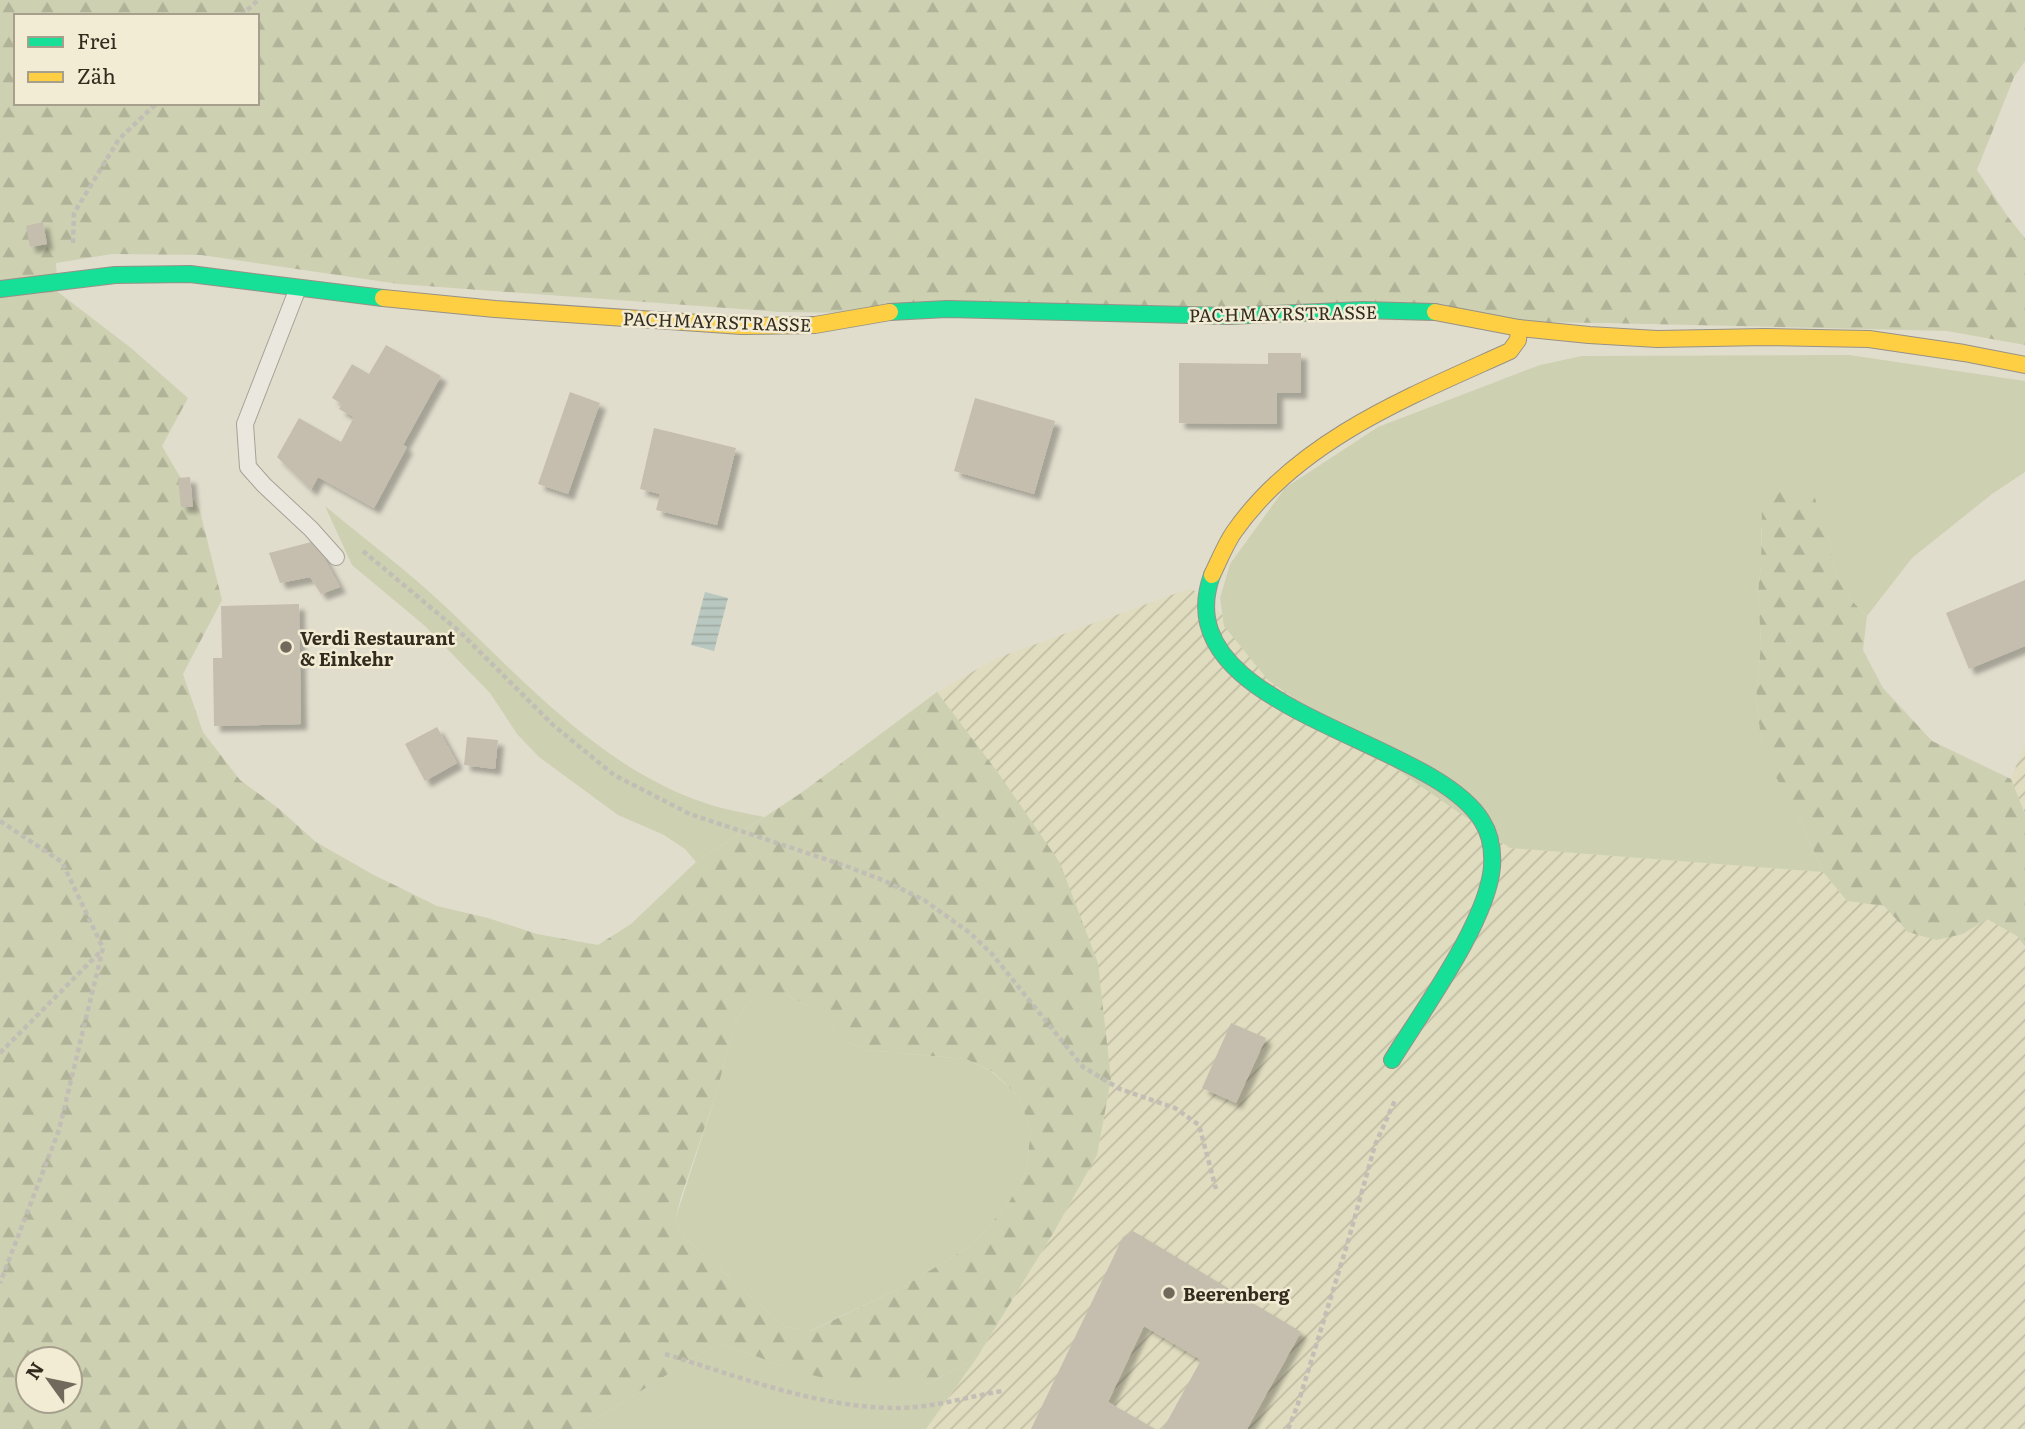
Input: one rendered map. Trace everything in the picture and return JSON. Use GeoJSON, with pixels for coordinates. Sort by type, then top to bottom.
{"type":"FeatureCollection","features":[{"type":"Feature","properties":{"kind":"street","name":"PACHMAYRSTRASSE"},"geometry":{"type":"LineString","coordinates":[[0,289],[115,275],[190,274],[495,309],[742,326],[815,325],[881,313],[947,309],[1229,316],[1363,310],[1436,312],[1519,328],[1588,335],[1657,339],[1869,339],[1964,352],[2025,365]]}},
{"type":"Feature","properties":{"kind":"street"},"geometry":{"type":"LineString","coordinates":[[1392,1060],[1460,947],[1485,899],[1492,867],[1491,842],[1480,817],[1463,799],[1433,778],[1306,717],[1269,696],[1235,666],[1219,649],[1206,623],[1207,588],[1221,550],[1249,510],[1288,471],[1341,433],[1510,351],[1518,340],[1519,328]]}},
{"type":"Feature","properties":{"kind":"lane"},"geometry":{"type":"LineString","coordinates":[[298,288],[244,424],[248,467],[336,557]]}},
{"type":"Feature","properties":{"kind":"path"},"geometry":{"type":"LineString","coordinates":[[243,14],[258,0]]}},
{"type":"Feature","properties":{"kind":"path"},"geometry":{"type":"LineString","coordinates":[[79,279],[73,249],[74,213],[118,139],[155,105]]}},
{"type":"Feature","properties":{"kind":"path"},"geometry":{"type":"LineString","coordinates":[[351,544],[374,559],[460,632],[553,725],[614,775],[690,814],[886,881],[924,900],[949,917],[992,954],[1083,1067],[1120,1089],[1175,1108],[1199,1125],[1216,1189]]}},
{"type":"Feature","properties":{"kind":"path"},"geometry":{"type":"LineString","coordinates":[[0,821],[62,862],[103,948],[59,1130],[0,1283]]}},
{"type":"Feature","properties":{"kind":"path"},"geometry":{"type":"LineString","coordinates":[[0,1053],[103,948]]}},
{"type":"Feature","properties":{"kind":"path"},"geometry":{"type":"LineString","coordinates":[[1288,1429],[1347,1245],[1375,1145],[1398,1093],[1392,1060]]}},
{"type":"Feature","properties":{"kind":"path"},"geometry":{"type":"LineString","coordinates":[[665,1354],[761,1384],[863,1406],[897,1408],[947,1403],[1002,1391]]}},
{"type":"Feature","properties":{"kind":"shaded area"},"geometry":{"type":"Polygon","coordinates":[[[1191,588],[1409,776],[1510,848],[1823,872],[1847,901],[1884,906],[1908,932],[1964,934],[1987,919],[2018,936],[2025,946],[2025,1429],[926,1429],[976,1359],[1055,1230],[1097,1155],[1111,1079],[999,774],[937,692],[997,658],[1191,588]]]}},
{"type":"Feature","properties":{"kind":"shaded area"},"geometry":{"type":"Polygon","coordinates":[[[705,592],[728,598],[714,651],[691,645],[705,592]]]}},
{"type":"Feature","properties":{"kind":"shaded area"},"geometry":{"type":"Polygon","coordinates":[[[2025,744],[2025,814],[2011,779],[2025,744]]]}},
{"type":"Feature","properties":{"kind":"green space"},"geometry":{"type":"Polygon","coordinates":[[[0,0],[2025,0],[2025,61],[2014,77],[1977,170],[2025,238],[2025,345],[1947,331],[1604,323],[780,312],[399,284],[201,255],[112,254],[56,263],[58,292],[131,348],[188,398],[162,446],[200,511],[222,600],[183,674],[203,732],[240,780],[278,808],[316,842],[372,874],[437,906],[488,918],[537,934],[598,945],[631,924],[696,862],[801,793],[937,692],[999,774],[1060,863],[1098,963],[1111,1079],[1097,1155],[1055,1230],[976,1359],[924,1385],[845,1384],[794,1370],[718,1343],[580,1429],[0,1429],[0,0]],[[764,995],[749,1003],[736,1020],[716,1094],[675,1220],[685,1238],[785,1327],[811,1331],[906,1285],[972,1245],[1008,1204],[1026,1172],[1031,1129],[1017,1095],[993,1072],[966,1059],[867,1050],[847,1042],[808,1006],[787,995],[764,995]]]}},
{"type":"Feature","properties":{"kind":"green space"},"geometry":{"type":"Polygon","coordinates":[[[1849,355],[2025,381],[2025,472],[1992,494],[1912,558],[1867,616],[1853,602],[1836,575],[1829,536],[1761,527],[1758,593],[1761,644],[1756,699],[1763,753],[1801,822],[1823,872],[1510,848],[1268,680],[1224,626],[1220,598],[1230,564],[1285,488],[1378,427],[1540,365],[1582,356],[1849,355]]]}},
{"type":"Feature","properties":{"kind":"green space"},"geometry":{"type":"Polygon","coordinates":[[[1785,484],[1813,493],[1829,536],[1836,575],[1853,602],[1867,616],[1863,650],[1883,688],[1932,741],[2011,779],[2025,814],[2025,946],[2017,936],[1987,919],[1963,934],[1936,940],[1908,932],[1884,906],[1847,901],[1823,872],[1801,822],[1763,754],[1756,699],[1761,644],[1758,593],[1762,501],[1785,484]]]}},
{"type":"Feature","properties":{"kind":"green space"},"geometry":{"type":"Polygon","coordinates":[[[325,506],[418,582],[536,694],[600,747],[670,789],[715,806],[764,817],[696,862],[685,849],[664,835],[618,815],[539,757],[517,734],[490,693],[425,626],[352,565],[325,506]]]}},
{"type":"Feature","properties":{"kind":"green space"},"geometry":{"type":"Polygon","coordinates":[[[765,994],[787,995],[808,1006],[847,1042],[867,1050],[966,1059],[992,1072],[1017,1095],[1031,1129],[1026,1172],[1008,1204],[972,1245],[906,1285],[810,1331],[785,1327],[685,1238],[675,1220],[716,1094],[736,1020],[749,1003],[765,994]]]}},
{"type":"Feature","properties":{"kind":"green space"},"geometry":{"type":"Polygon","coordinates":[[[718,1343],[794,1370],[924,1385],[976,1359],[926,1429],[580,1429],[718,1343]]]}},
{"type":"Feature","properties":{"kind":"building"},"geometry":{"type":"Polygon","coordinates":[[[43,222],[47,244],[30,247],[26,226],[43,222]]]}},
{"type":"Feature","properties":{"kind":"building"},"geometry":{"type":"Polygon","coordinates":[[[386,345],[441,376],[403,445],[407,447],[374,508],[318,477],[311,490],[277,457],[299,418],[341,442],[354,417],[339,409],[342,404],[332,398],[352,364],[369,374],[386,345]]]}},
{"type":"Feature","properties":{"kind":"building"},"geometry":{"type":"Polygon","coordinates":[[[1268,353],[1301,353],[1301,393],[1277,393],[1277,424],[1179,423],[1179,363],[1268,364],[1268,353]]]}},
{"type":"Feature","properties":{"kind":"building"},"geometry":{"type":"Polygon","coordinates":[[[570,392],[600,403],[568,494],[538,484],[570,392]]]}},
{"type":"Feature","properties":{"kind":"building"},"geometry":{"type":"Polygon","coordinates":[[[975,398],[1055,421],[1034,494],[954,471],[975,398]]]}},
{"type":"Feature","properties":{"kind":"building"},"geometry":{"type":"Polygon","coordinates":[[[654,428],[736,448],[717,525],[656,510],[660,494],[640,489],[654,428]]]}},
{"type":"Feature","properties":{"kind":"building"},"geometry":{"type":"Polygon","coordinates":[[[190,477],[193,507],[181,507],[178,478],[190,477]]]}},
{"type":"Feature","properties":{"kind":"building"},"geometry":{"type":"Polygon","coordinates":[[[315,541],[340,587],[321,594],[310,577],[280,583],[269,553],[315,541]]]}},
{"type":"Feature","properties":{"kind":"building"},"geometry":{"type":"Polygon","coordinates":[[[2025,580],[2025,646],[1969,669],[1946,613],[2025,580]]]}},
{"type":"Feature","properties":{"kind":"building"},"geometry":{"type":"Polygon","coordinates":[[[299,604],[301,724],[214,726],[213,658],[222,658],[221,606],[299,604]]]}},
{"type":"Feature","properties":{"kind":"building"},"geometry":{"type":"Polygon","coordinates":[[[437,727],[457,763],[425,781],[405,744],[437,727]]]}},
{"type":"Feature","properties":{"kind":"building"},"geometry":{"type":"Polygon","coordinates":[[[467,737],[498,740],[495,769],[464,765],[467,737]]]}},
{"type":"Feature","properties":{"kind":"building"},"geometry":{"type":"Polygon","coordinates":[[[1231,1023],[1266,1038],[1236,1103],[1202,1088],[1231,1023]]]}},
{"type":"Feature","properties":{"kind":"building"},"geometry":{"type":"Polygon","coordinates":[[[1133,1231],[1301,1332],[1247,1429],[1163,1429],[1201,1360],[1144,1326],[1108,1402],[1155,1429],[1031,1429],[1123,1237],[1133,1231]]]}},
{"type":"Feature","properties":{"kind":"traffic: fast"},"geometry":{"type":"LineString","coordinates":[[0,289],[115,275],[190,274],[383,298]]}},
{"type":"Feature","properties":{"kind":"traffic: fast"},"geometry":{"type":"LineString","coordinates":[[890,312],[947,309],[1229,316],[1363,310],[1435,312]]}},
{"type":"Feature","properties":{"kind":"traffic: fast"},"geometry":{"type":"LineString","coordinates":[[1212,575],[1207,621],[1226,659],[1263,690],[1310,717],[1412,766],[1454,792],[1482,821],[1487,832],[1492,850],[1492,867],[1478,914],[1451,966],[1392,1060]]}},
{"type":"Feature","properties":{"kind":"traffic: slow"},"geometry":{"type":"LineString","coordinates":[[383,298],[495,309],[742,326],[815,325],[890,312]]}},
{"type":"Feature","properties":{"kind":"traffic: slow"},"geometry":{"type":"LineString","coordinates":[[1435,312],[1519,328],[1589,335],[1657,339],[1869,339],[2025,365]]}},
{"type":"Feature","properties":{"kind":"traffic: slow"},"geometry":{"type":"LineString","coordinates":[[1212,575],[1234,532],[1260,499],[1291,471],[1359,424],[1434,385],[1510,351],[1518,340],[1519,328]]}},
{"type":"Feature","properties":{"kind":"place","name":"Verdi Restaurant & Einkehr"},"geometry":{"type":"Point","coordinates":[286,647]}},
{"type":"Feature","properties":{"kind":"place","name":"Beerenberg"},"geometry":{"type":"Point","coordinates":[1169,1293]}}]}
